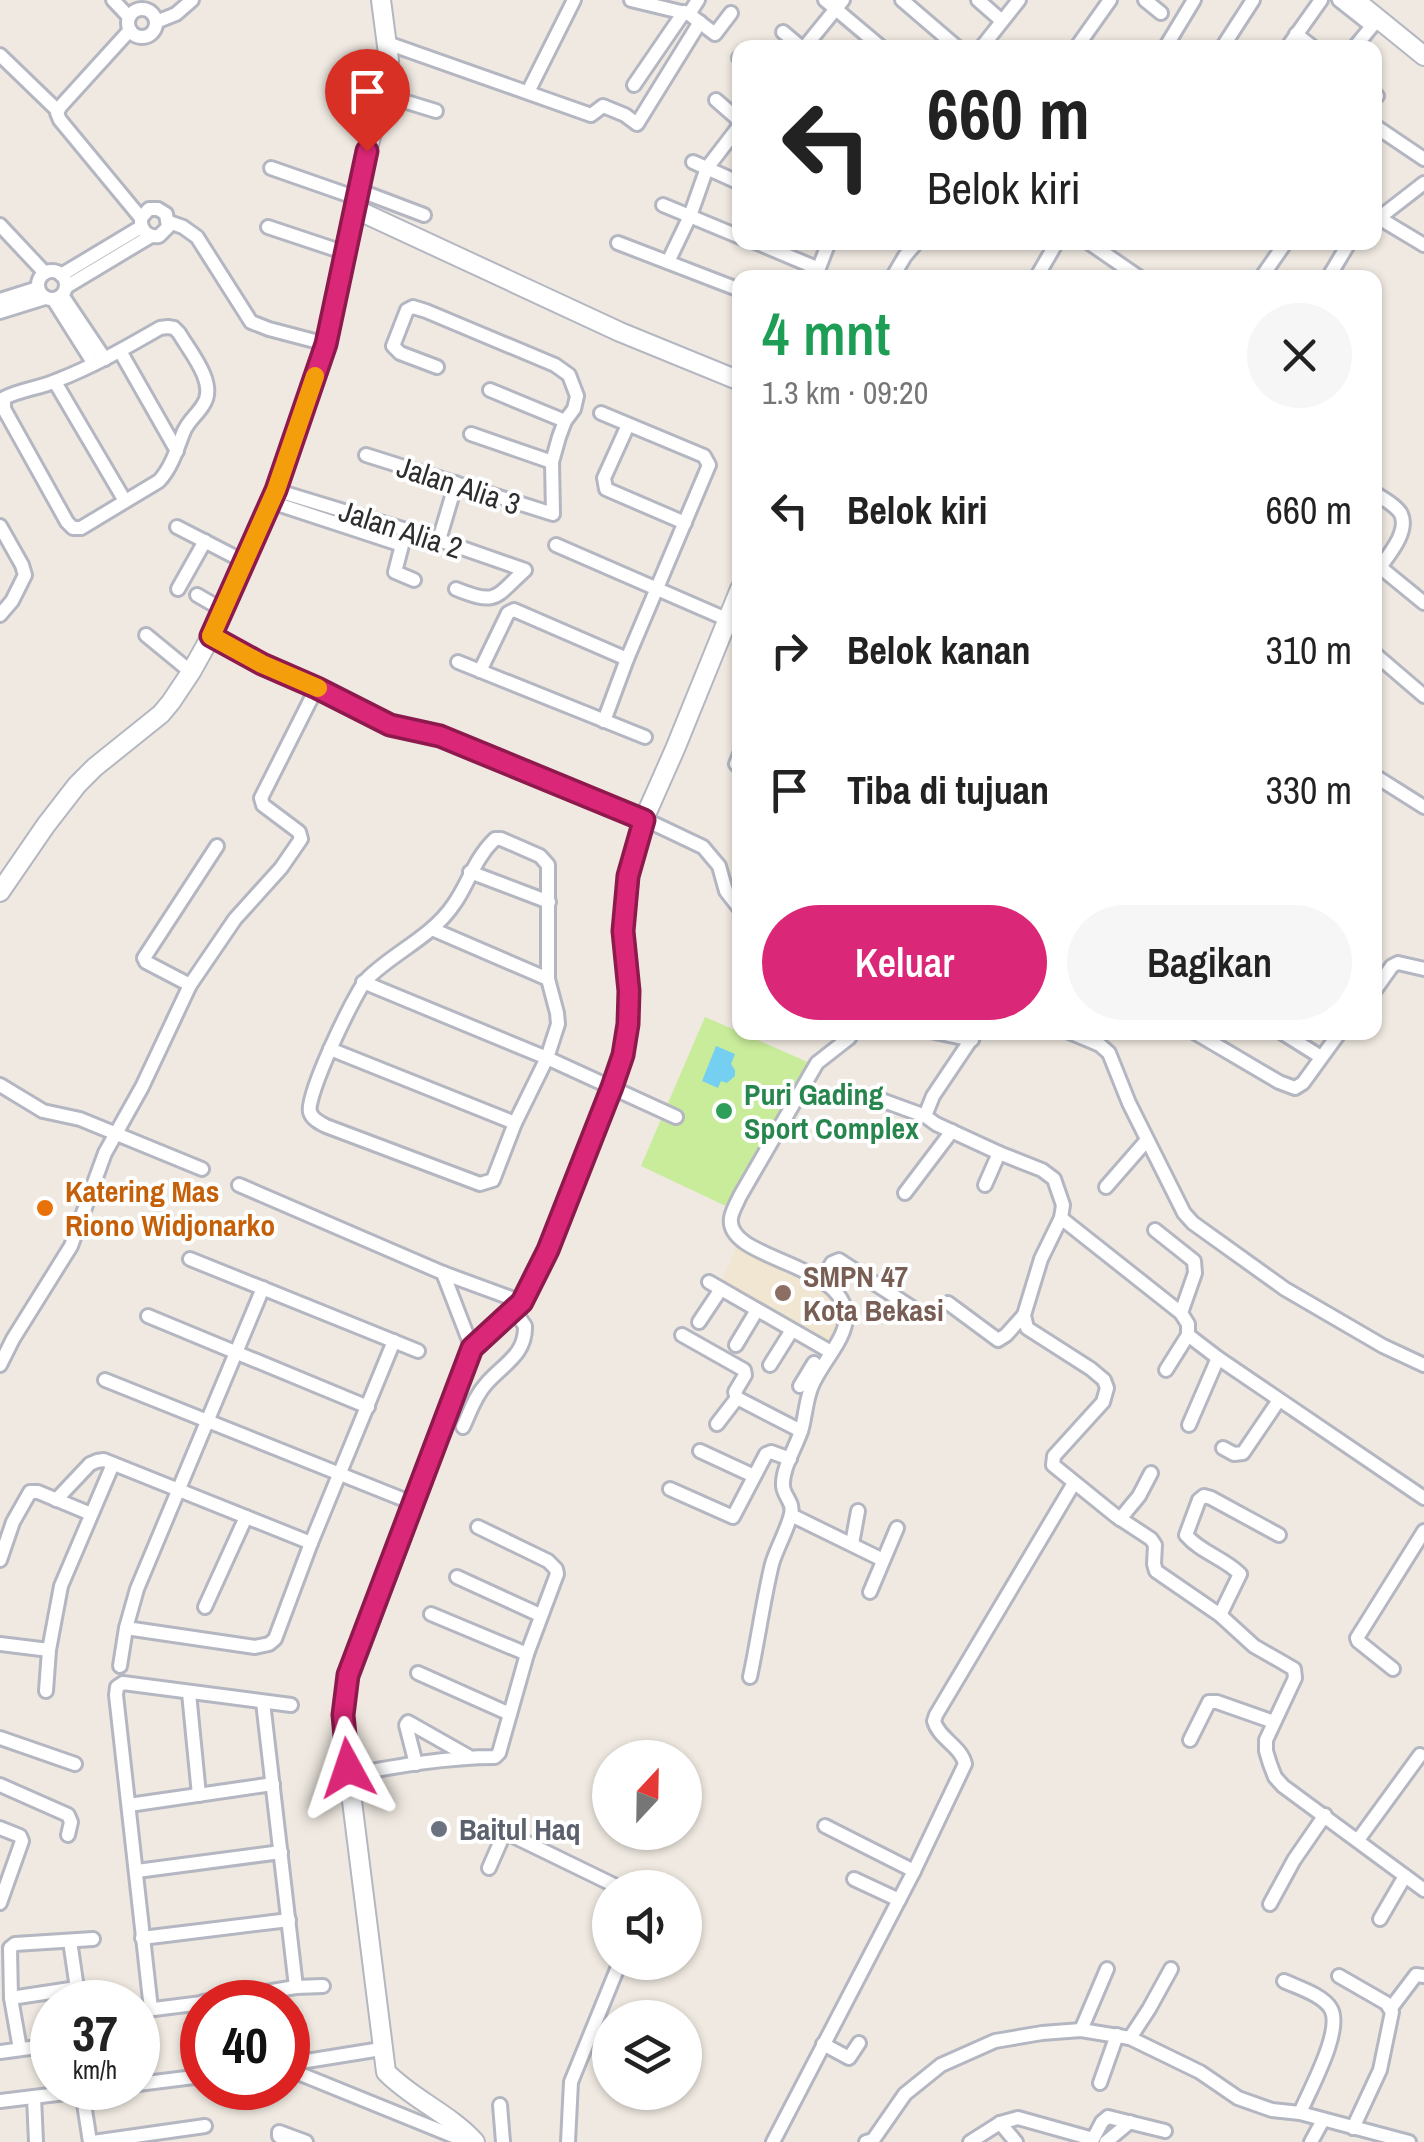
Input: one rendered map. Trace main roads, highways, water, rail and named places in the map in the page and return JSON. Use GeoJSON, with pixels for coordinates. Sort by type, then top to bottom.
{"type":"FeatureCollection","features":[{"type":"Feature","properties":{"kind":"water"},"geometry":{"type":"Polygon","coordinates":[[[716,1046],[735,1054],[731,1064],[735,1076],[727,1083],[721,1081],[718,1088],[702,1081],[716,1046]]]}},
{"type":"Feature","properties":{"kind":"place","name":"Puri Gading Sport Complex"},"geometry":{"type":"Point","coordinates":[724,1111]}},
{"type":"Feature","properties":{"kind":"place","name":"Katering Mas Riono Widjonarko"},"geometry":{"type":"Point","coordinates":[45,1208]}},
{"type":"Feature","properties":{"kind":"place","name":"SMPN 47 Kota Bekasi"},"geometry":{"type":"Point","coordinates":[783,1293]}},
{"type":"Feature","properties":{"kind":"place","name":"Baitul Haq"},"geometry":{"type":"Point","coordinates":[439,1829]}}]}
